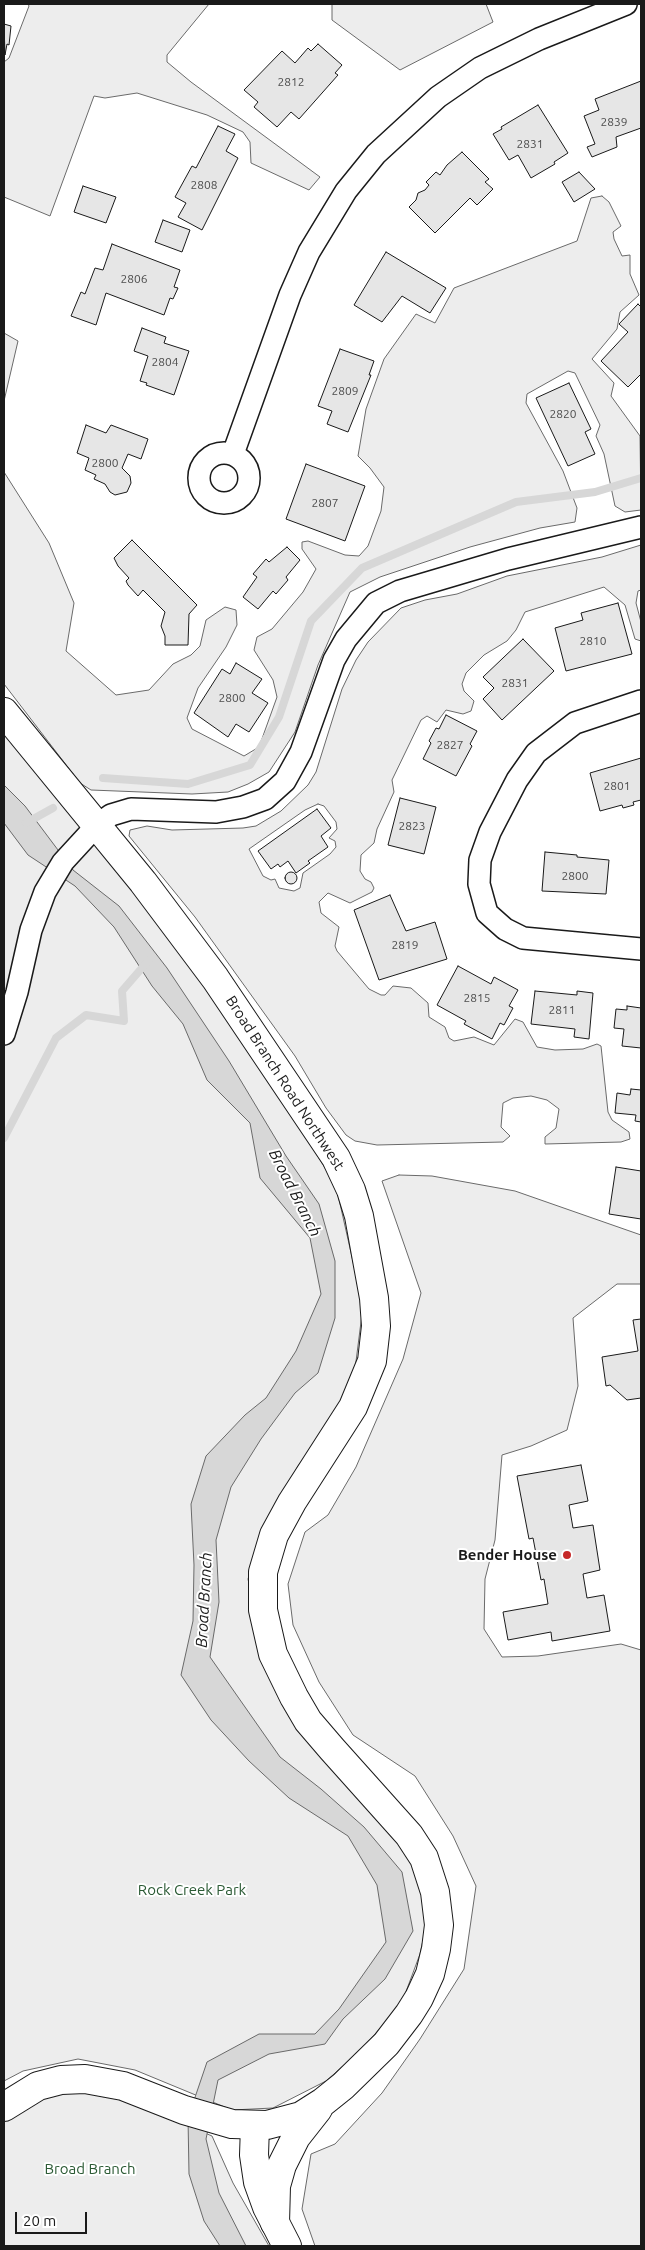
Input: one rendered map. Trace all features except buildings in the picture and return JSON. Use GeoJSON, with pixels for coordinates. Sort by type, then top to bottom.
{"type":"FeatureCollection","features":[{"type":"Feature","properties":{"kind":"main road","name":"Broad Branch Road Northwest"},"geometry":{"type":"LineString","coordinates":[[4,712],[153,894],[215,978],[336,1158],[355,1203],[374,1298],[376,1340],[369,1373],[353,1407],[292,1502],[274,1535],[263,1572],[264,1610],[273,1654],[294,1697],[308,1720],[332,1750],[410,1835],[424,1858],[435,1892],[439,1925],[433,1966],[427,1983],[409,2014],[373,2058],[323,2102],[293,2119],[255,2126],[232,2124],[184,2110],[123,2086],[85,2079],[61,2080],[38,2086],[4,2107]]}},
{"type":"Feature","properties":{"kind":"main road"},"geometry":{"type":"LineString","coordinates":[[281,2235],[276,2186],[282,2165],[296,2137],[323,2102]]}},
{"type":"Feature","properties":{"kind":"main road"},"geometry":{"type":"LineString","coordinates":[[255,2126],[254,2155],[257,2175],[262,2194],[281,2235]]}},
{"type":"Feature","properties":{"kind":"street"},"geometry":{"type":"LineString","coordinates":[[233,454],[290,295],[310,252],[346,191],[376,154],[438,96],[480,68],[539,39],[626,4]]}},
{"type":"Feature","properties":{"kind":"street"},"geometry":{"type":"LineString","coordinates":[[4,1034],[17,992],[35,918],[50,880],[69,855],[97,826],[111,815],[131,809],[216,812],[243,807],[265,799],[286,781],[301,752],[334,660],[346,638],[376,604],[400,591],[508,558],[641,528]]}},
{"type":"Feature","properties":{"kind":"street"},"geometry":{"type":"LineString","coordinates":[[641,701],[575,723],[536,753],[517,780],[490,832],[480,860],[479,884],[487,913],[505,929],[523,938],[641,949]]}},
{"type":"Feature","properties":{"kind":"green space"},"geometry":{"type":"Polygon","coordinates":[[[28,4],[209,4],[167,55],[167,62],[191,82],[320,177],[309,190],[251,163],[250,142],[243,132],[207,115],[137,93],[105,98],[94,96],[50,216],[4,197],[4,62],[9,58],[29,6],[28,4]]]}},
{"type":"Feature","properties":{"kind":"green space"},"geometry":{"type":"Polygon","coordinates":[[[332,4],[486,4],[493,22],[400,70],[332,20],[332,4]]]}},
{"type":"Feature","properties":{"kind":"green space"},"geometry":{"type":"Polygon","coordinates":[[[602,196],[609,202],[621,226],[613,232],[614,239],[622,256],[630,255],[630,274],[639,295],[620,312],[617,329],[592,359],[614,383],[611,396],[640,436],[641,510],[625,512],[615,506],[604,454],[596,436],[600,425],[575,373],[568,371],[527,394],[526,403],[563,471],[577,508],[575,522],[540,528],[470,547],[380,577],[350,592],[318,665],[295,732],[269,772],[248,784],[228,792],[192,794],[91,790],[80,783],[4,684],[4,472],[49,543],[74,603],[66,651],[116,695],[149,690],[173,664],[191,655],[200,646],[206,620],[225,607],[236,610],[237,625],[226,647],[198,688],[187,718],[192,729],[244,756],[259,747],[277,697],[273,680],[254,650],[257,637],[272,629],[303,592],[316,569],[302,549],[302,542],[308,541],[345,555],[359,556],[368,546],[381,511],[384,487],[358,456],[366,409],[384,359],[416,314],[435,323],[454,288],[577,241],[591,198],[602,196]]]}},
{"type":"Feature","properties":{"kind":"green space"},"geometry":{"type":"Polygon","coordinates":[[[4,333],[18,341],[4,401],[4,333]]]}},
{"type":"Feature","properties":{"kind":"green space"},"geometry":{"type":"Polygon","coordinates":[[[641,545],[641,590],[638,591],[636,603],[641,622],[641,641],[635,639],[625,605],[604,587],[525,612],[516,630],[507,641],[484,655],[466,673],[462,684],[464,691],[474,701],[471,711],[463,714],[446,710],[437,722],[427,716],[421,720],[392,780],[394,792],[377,829],[374,843],[361,855],[360,871],[365,879],[371,882],[374,888],[372,892],[350,903],[328,893],[319,902],[321,913],[339,927],[335,946],[337,951],[369,989],[385,995],[393,986],[411,988],[428,1003],[429,1017],[445,1027],[449,1038],[454,1041],[474,1037],[494,1045],[515,1019],[523,1022],[537,1047],[555,1050],[583,1049],[597,1044],[601,1046],[608,1112],[612,1120],[629,1132],[630,1139],[621,1142],[545,1144],[545,1137],[556,1128],[559,1109],[547,1100],[531,1096],[513,1098],[503,1103],[501,1127],[510,1136],[503,1142],[377,1145],[355,1141],[346,1135],[326,1108],[295,1056],[195,917],[129,836],[130,830],[147,826],[172,830],[256,826],[281,811],[308,785],[316,772],[342,689],[356,660],[368,642],[401,608],[425,600],[457,594],[507,576],[602,557],[641,545]],[[318,804],[305,810],[249,849],[263,876],[271,880],[275,879],[279,888],[294,891],[300,888],[303,873],[330,854],[336,847],[335,841],[329,838],[337,829],[336,822],[324,806],[318,804]]]}},
{"type":"Feature","properties":{"kind":"green space","name":"Rock Creek Park"},"geometry":{"type":"Polygon","coordinates":[[[4,730],[47,786],[226,1006],[336,1186],[363,1306],[352,1393],[298,1466],[262,1532],[248,1579],[265,1662],[411,1854],[428,1917],[420,1954],[401,2005],[359,2052],[326,2081],[273,2108],[232,2110],[135,2070],[78,2059],[23,2071],[4,2081],[4,730]]]}},
{"type":"Feature","properties":{"kind":"green space"},"geometry":{"type":"Polygon","coordinates":[[[399,1175],[432,1176],[515,1191],[641,1235],[641,1284],[617,1284],[573,1318],[578,1386],[567,1430],[531,1446],[502,1455],[495,1540],[485,1579],[484,1629],[502,1657],[538,1656],[621,1644],[641,1650],[641,2246],[315,2246],[302,2209],[311,2154],[335,2144],[382,2093],[420,2039],[464,1969],[476,1886],[453,1836],[415,1776],[353,1735],[319,1682],[293,1625],[288,1584],[305,1532],[328,1515],[356,1467],[403,1359],[421,1293],[382,1181],[399,1175]]]}},
{"type":"Feature","properties":{"kind":"green space","name":"Broad Branch"},"geometry":{"type":"Polygon","coordinates":[[[105,2090],[212,2136],[233,2183],[269,2246],[4,2246],[4,2118],[29,2097],[105,2090]]]}},
{"type":"Feature","properties":{"kind":"water"},"geometry":{"type":"Polygon","coordinates":[[[4,785],[25,806],[73,870],[119,906],[167,968],[229,1061],[286,1156],[319,1204],[335,1261],[335,1318],[318,1373],[295,1393],[261,1439],[231,1487],[216,1540],[219,1602],[210,1657],[280,1757],[321,1789],[364,1827],[402,1872],[413,1931],[385,1979],[343,2019],[325,2044],[269,2054],[218,2080],[206,2139],[219,2193],[246,2246],[220,2246],[204,2221],[189,2174],[188,2118],[207,2062],[259,2034],[315,2034],[339,2009],[386,1942],[377,1885],[348,1836],[289,1798],[249,1761],[211,1720],[181,1675],[193,1621],[194,1565],[191,1504],[206,1456],[245,1415],[266,1398],[296,1351],[321,1294],[310,1238],[260,1178],[250,1123],[207,1080],[183,1024],[152,986],[114,927],[75,886],[28,855],[4,823],[4,785]]]}},
{"type":"Feature","properties":{"kind":"waterway"},"geometry":{"type":"LineString","coordinates":[[103,778],[188,784],[250,765],[279,717],[311,621],[362,568],[516,502],[595,492],[641,478]]}},
{"type":"Feature","properties":{"kind":"waterway"},"geometry":{"type":"LineString","coordinates":[[26,823],[53,808]]}},
{"type":"Feature","properties":{"kind":"waterway"},"geometry":{"type":"LineString","coordinates":[[4,1138],[56,1038],[86,1015],[124,1021],[122,991],[148,961]]}},
{"type":"Feature","properties":{"kind":"place","name":"Bender House"},"geometry":{"type":"Point","coordinates":[567,1555]}}]}
